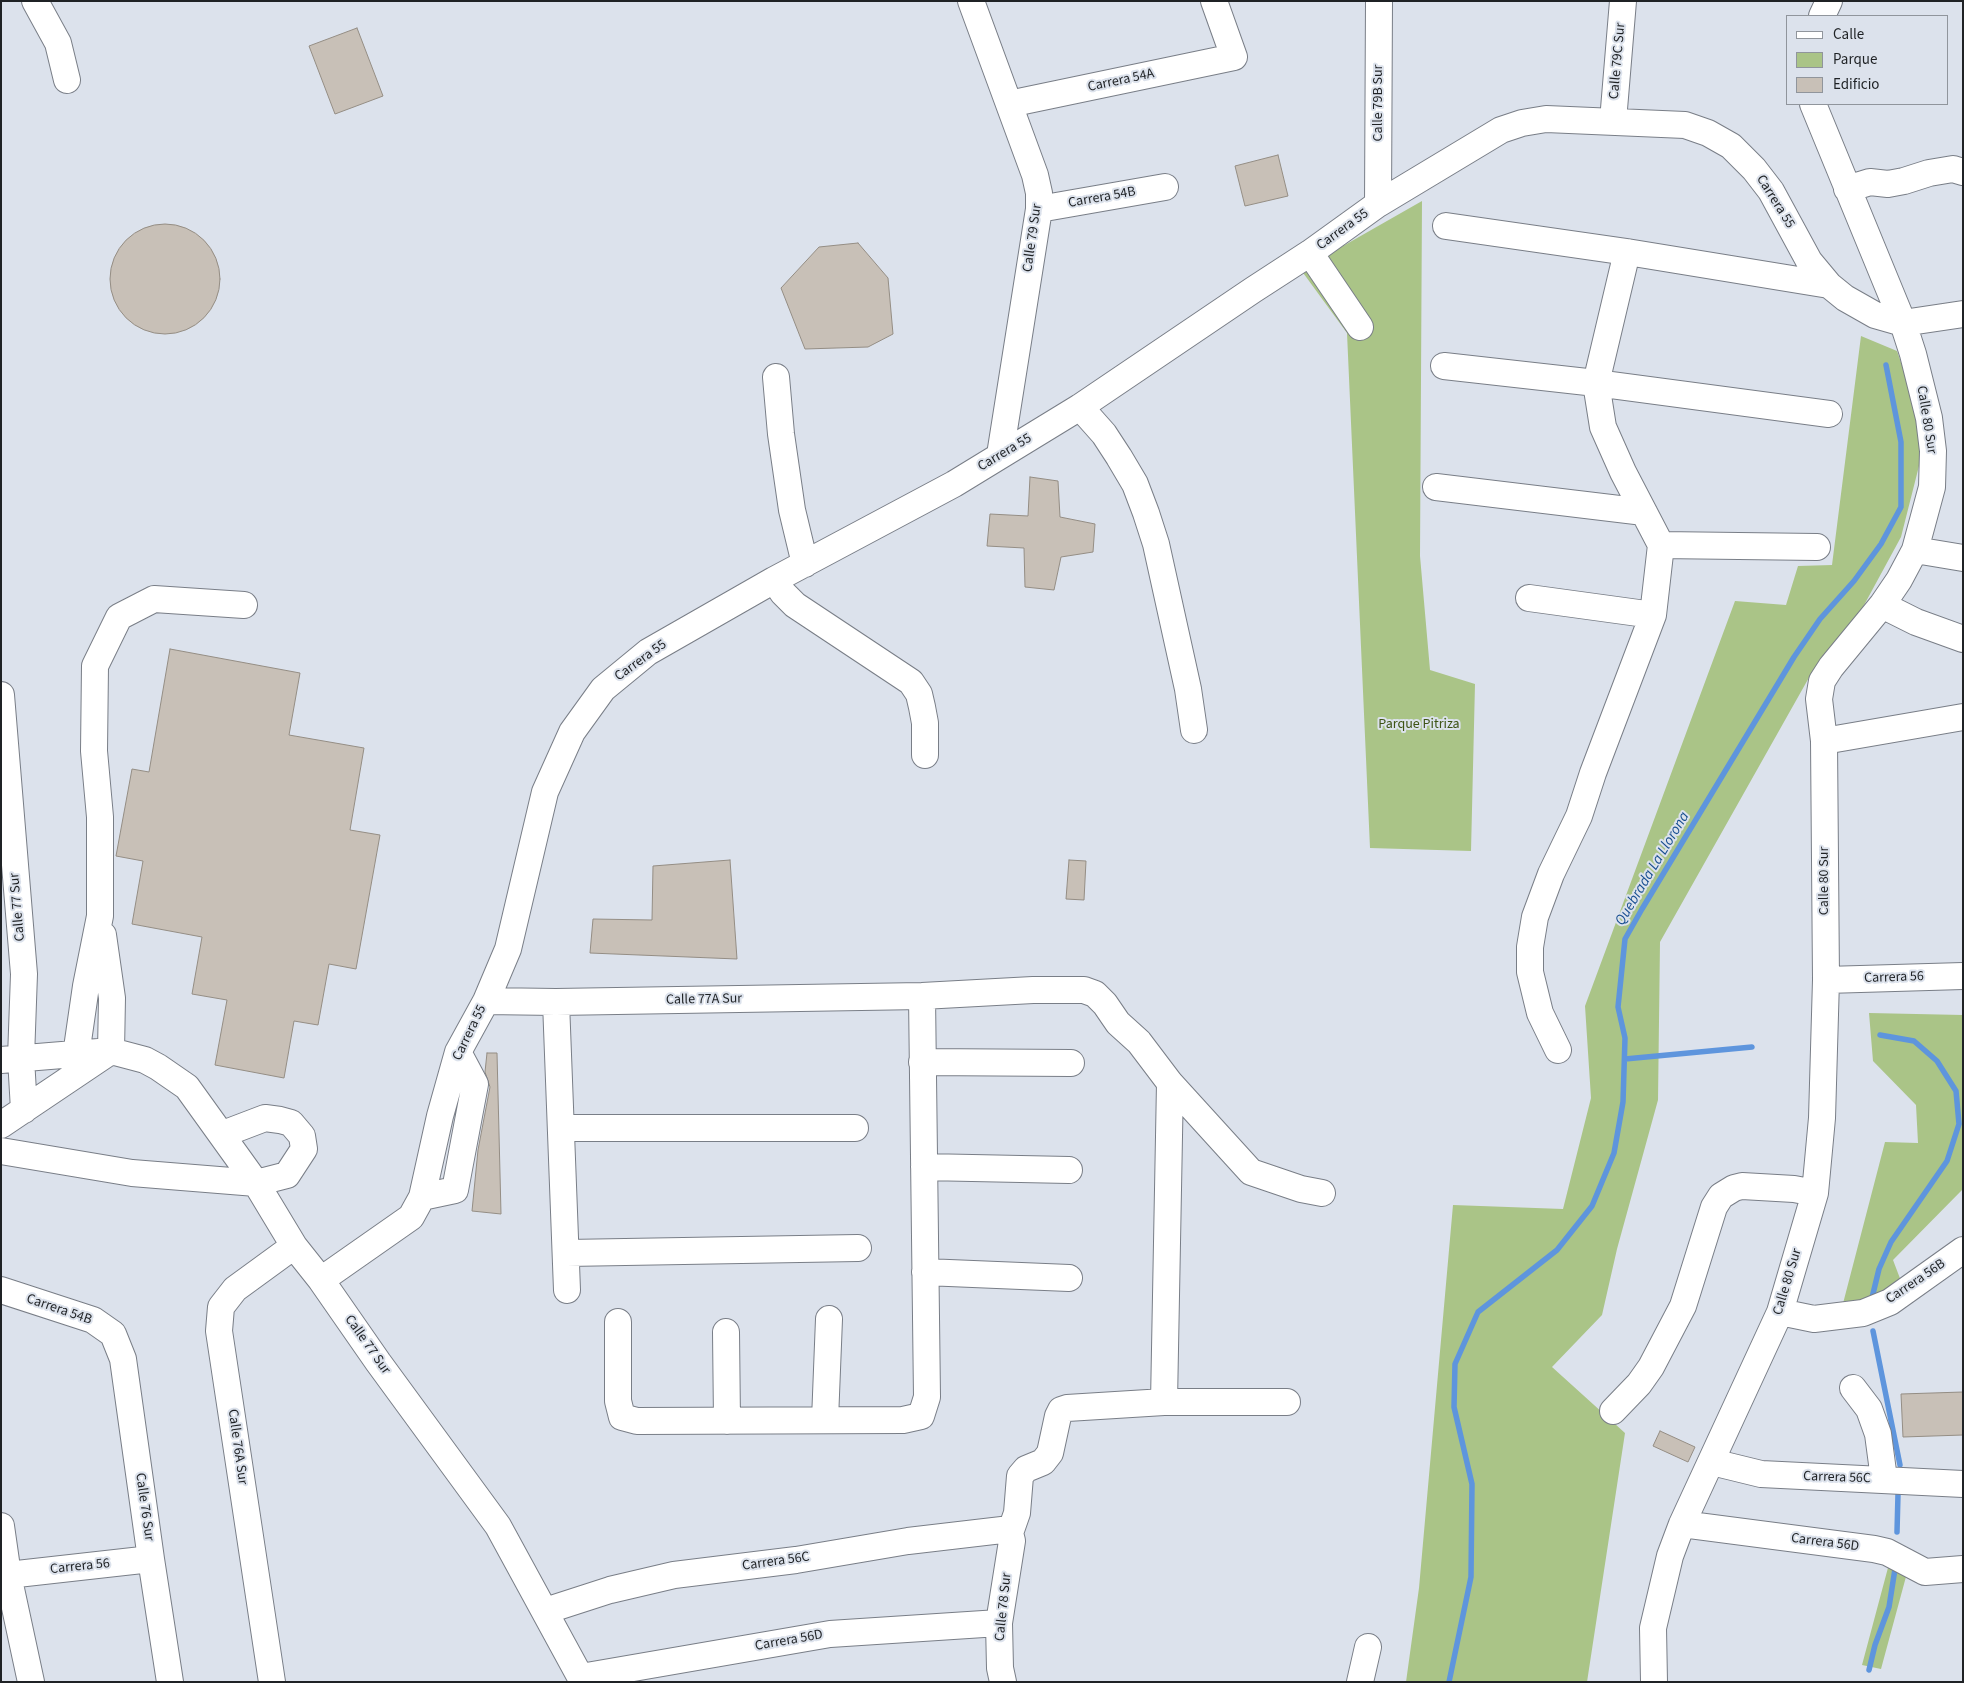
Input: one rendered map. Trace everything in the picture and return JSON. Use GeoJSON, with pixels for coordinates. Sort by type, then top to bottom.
{"type":"FeatureCollection","features":[{"type":"Feature","properties":{"kind":"street"},"geometry":{"type":"LineString","coordinates":[[35,1],[58,43],[67,80]]}},
{"type":"Feature","properties":{"kind":"street","name":"Calle 79 Sur"},"geometry":{"type":"LineString","coordinates":[[971,1],[1035,175],[1039,193],[1040,209],[1000,455]]}},
{"type":"Feature","properties":{"kind":"street","name":"Carrera 54A"},"geometry":{"type":"LineString","coordinates":[[1009,104],[1234,57],[1214,1]]}},
{"type":"Feature","properties":{"kind":"street","name":"Calle 79B Sur"},"geometry":{"type":"LineString","coordinates":[[1378,204],[1379,1]]}},
{"type":"Feature","properties":{"kind":"street","name":"Calle 79C Sur"},"geometry":{"type":"LineString","coordinates":[[1613,121],[1623,1]]}},
{"type":"Feature","properties":{"kind":"street"},"geometry":{"type":"LineString","coordinates":[[1822,15],[1829,1]]}},
{"type":"Feature","properties":{"kind":"street","name":"Calle 80 Sur"},"geometry":{"type":"LineString","coordinates":[[1654,1682],[1653,1628],[1670,1556],[1682,1524],[1780,1312],[1815,1193],[1822,1118],[1826,980],[1824,741],[1819,699],[1822,681],[1831,667],[1882,605],[1899,580],[1915,550],[1932,487],[1933,451],[1924,395],[1902,323],[1814,105]]}},
{"type":"Feature","properties":{"kind":"street","name":"Carrera 55"},"geometry":{"type":"LineString","coordinates":[[321,1280],[411,1217],[422,1197],[440,1116],[458,1052],[486,1001],[508,949],[545,792],[572,732],[603,689],[648,652],[774,580],[954,484],[1080,407],[1310,253],[1378,204],[1501,130],[1522,123],[1546,119],[1685,125],[1708,133],[1731,146],[1754,169],[1771,191],[1809,261],[1828,285],[1845,298],[1875,315],[1902,323],[1963,314]]}},
{"type":"Feature","properties":{"kind":"street"},"geometry":{"type":"LineString","coordinates":[[1848,189],[1870,182],[1888,184],[1953,169],[1963,172]]}},
{"type":"Feature","properties":{"kind":"street","name":"Carrera 54B"},"geometry":{"type":"LineString","coordinates":[[1040,209],[1165,187]]}},
{"type":"Feature","properties":{"kind":"street"},"geometry":{"type":"LineString","coordinates":[[1446,226],[1627,252],[1828,285]]}},
{"type":"Feature","properties":{"kind":"street"},"geometry":{"type":"LineString","coordinates":[[1558,1050],[1540,1013],[1530,972],[1530,947],[1535,917],[1551,874],[1580,816],[1593,773],[1653,615],[1661,545],[1603,427],[1596,382],[1627,252]]}},
{"type":"Feature","properties":{"kind":"street"},"geometry":{"type":"LineString","coordinates":[[1310,253],[1360,327]]}},
{"type":"Feature","properties":{"kind":"street"},"geometry":{"type":"LineString","coordinates":[[1444,366],[1596,382],[1829,414]]}},
{"type":"Feature","properties":{"kind":"street"},"geometry":{"type":"LineString","coordinates":[[776,376],[781,434],[792,510],[805,564]]}},
{"type":"Feature","properties":{"kind":"street"},"geometry":{"type":"LineString","coordinates":[[1080,407],[1104,434],[1119,457],[1135,484],[1146,513],[1156,544],[1188,689],[1194,730]]}},
{"type":"Feature","properties":{"kind":"street"},"geometry":{"type":"LineString","coordinates":[[1436,487],[1644,512]]}},
{"type":"Feature","properties":{"kind":"street"},"geometry":{"type":"LineString","coordinates":[[1661,545],[1817,547]]}},
{"type":"Feature","properties":{"kind":"street"},"geometry":{"type":"LineString","coordinates":[[1915,550],[1963,558]]}},
{"type":"Feature","properties":{"kind":"street"},"geometry":{"type":"LineString","coordinates":[[774,580],[795,605],[911,682],[919,694],[922,707],[925,723],[925,754]]}},
{"type":"Feature","properties":{"kind":"street"},"geometry":{"type":"LineString","coordinates":[[1529,598],[1653,615]]}},
{"type":"Feature","properties":{"kind":"street"},"geometry":{"type":"LineString","coordinates":[[1,1125],[111,1051],[112,998],[100,916],[100,817],[94,751],[95,666],[119,617],[154,599],[244,605]]}},
{"type":"Feature","properties":{"kind":"street"},"geometry":{"type":"LineString","coordinates":[[1882,605],[1916,622],[1963,639]]}},
{"type":"Feature","properties":{"kind":"street","name":"Calle 77 Sur"},"geometry":{"type":"LineString","coordinates":[[1,695],[24,974],[11,1059],[111,1051],[145,1060],[187,1087],[256,1183],[294,1246],[321,1280],[378,1362],[498,1526],[582,1680]]}},
{"type":"Feature","properties":{"kind":"street"},"geometry":{"type":"LineString","coordinates":[[1824,741],[1963,717]]}},
{"type":"Feature","properties":{"kind":"street"},"geometry":{"type":"LineString","coordinates":[[76,1054],[86,986],[100,916]]}},
{"type":"Feature","properties":{"kind":"street","name":"Carrera 56"},"geometry":{"type":"LineString","coordinates":[[1826,980],[1963,976]]}},
{"type":"Feature","properties":{"kind":"street","name":"Calle 77A Sur"},"geometry":{"type":"LineString","coordinates":[[486,1001],[556,1002],[922,996],[1033,990],[1084,990],[1095,994],[1118,1023],[1139,1042],[1170,1083],[1251,1172],[1301,1189],[1322,1193]]}},
{"type":"Feature","properties":{"kind":"street"},"geometry":{"type":"LineString","coordinates":[[618,1322],[618,1401],[622,1417],[637,1421],[727,1421],[904,1420],[921,1416],[927,1397],[922,996]]}},
{"type":"Feature","properties":{"kind":"street"},"geometry":{"type":"LineString","coordinates":[[556,1002],[567,1290]]}},
{"type":"Feature","properties":{"kind":"street"},"geometry":{"type":"LineString","coordinates":[[11,1059],[24,1110]]}},
{"type":"Feature","properties":{"kind":"street"},"geometry":{"type":"LineString","coordinates":[[922,1062],[1071,1063]]}},
{"type":"Feature","properties":{"kind":"street"},"geometry":{"type":"LineString","coordinates":[[1170,1083],[1164,1402],[1287,1402]]}},
{"type":"Feature","properties":{"kind":"street"},"geometry":{"type":"LineString","coordinates":[[1,1151],[132,1173],[256,1183],[287,1175],[304,1149],[302,1136],[291,1122],[265,1118],[222,1134]]}},
{"type":"Feature","properties":{"kind":"street"},"geometry":{"type":"LineString","coordinates":[[561,1128],[855,1128]]}},
{"type":"Feature","properties":{"kind":"street"},"geometry":{"type":"LineString","coordinates":[[924,1167],[1069,1170]]}},
{"type":"Feature","properties":{"kind":"street"},"geometry":{"type":"LineString","coordinates":[[1614,1411],[1630,1395],[1651,1367],[1683,1306],[1714,1207],[1721,1196],[1734,1188],[1742,1186],[1794,1188],[1815,1193]]}},
{"type":"Feature","properties":{"kind":"street","name":"Calle 76A Sur"},"geometry":{"type":"LineString","coordinates":[[272,1682],[220,1331],[221,1307],[235,1288],[294,1246]]}},
{"type":"Feature","properties":{"kind":"street"},"geometry":{"type":"LineString","coordinates":[[567,1252],[858,1248]]}},
{"type":"Feature","properties":{"kind":"street","name":"Carrera 56B"},"geometry":{"type":"LineString","coordinates":[[1780,1312],[1814,1319],[1863,1313],[1890,1302],[1963,1250]]}},
{"type":"Feature","properties":{"kind":"street"},"geometry":{"type":"LineString","coordinates":[[925,1272],[1069,1278]]}},
{"type":"Feature","properties":{"kind":"street","name":"Carrera 54B"},"geometry":{"type":"LineString","coordinates":[[1,1290],[93,1320],[113,1334]]}},
{"type":"Feature","properties":{"kind":"street"},"geometry":{"type":"LineString","coordinates":[[825,1420],[829,1319]]}},
{"type":"Feature","properties":{"kind":"street"},"geometry":{"type":"LineString","coordinates":[[726,1332],[727,1421]]}},
{"type":"Feature","properties":{"kind":"street","name":"Calle 76 Sur"},"geometry":{"type":"LineString","coordinates":[[113,1334],[123,1358],[170,1682]]}},
{"type":"Feature","properties":{"kind":"street"},"geometry":{"type":"LineString","coordinates":[[1853,1388],[1869,1409],[1878,1434],[1884,1479]]}},
{"type":"Feature","properties":{"kind":"street","name":"Calle 78 Sur"},"geometry":{"type":"LineString","coordinates":[[1002,1682],[999,1623],[1012,1541],[1010,1533],[1017,1513],[1020,1476],[1026,1469],[1044,1462],[1050,1453],[1061,1410],[1067,1408],[1164,1402]]}},
{"type":"Feature","properties":{"kind":"street","name":"Carrera 56C"},"geometry":{"type":"LineString","coordinates":[[1712,1462],[1761,1474],[1963,1484]]}},
{"type":"Feature","properties":{"kind":"street","name":"Carrera 56D"},"geometry":{"type":"LineString","coordinates":[[1682,1524],[1874,1549],[1887,1552],[1925,1572],[1963,1569]]}},
{"type":"Feature","properties":{"kind":"street"},"geometry":{"type":"LineString","coordinates":[[1,1526],[8,1575],[31,1682]]}},
{"type":"Feature","properties":{"kind":"street","name":"Carrera 56C"},"geometry":{"type":"LineString","coordinates":[[545,1611],[610,1590],[674,1575],[796,1560],[908,1541],[1002,1530],[1010,1533]]}},
{"type":"Feature","properties":{"kind":"street","name":"Carrera 56"},"geometry":{"type":"LineString","coordinates":[[8,1575],[151,1559]]}},
{"type":"Feature","properties":{"kind":"street","name":"Carrera 56D"},"geometry":{"type":"LineString","coordinates":[[582,1680],[830,1634],[999,1623]]}},
{"type":"Feature","properties":{"kind":"street"},"geometry":{"type":"LineString","coordinates":[[1360,1682],[1368,1647]]}},
{"type":"Feature","properties":{"kind":"green space","name":"Parque Pitriza"},"geometry":{"type":"Polygon","coordinates":[[[1422,201],[1420,556],[1430,670],[1475,684],[1471,851],[1370,848],[1347,333],[1301,270],[1422,201]]]}},
{"type":"Feature","properties":{"kind":"green space"},"geometry":{"type":"Polygon","coordinates":[[[1861,336],[1897,351],[1920,417],[1920,462],[1901,537],[1863,607],[1811,674],[1660,942],[1658,1100],[1617,1249],[1602,1315],[1552,1367],[1625,1433],[1587,1682],[1406,1682],[1419,1588],[1453,1205],[1563,1209],[1591,1098],[1585,1006],[1735,601],[1786,605],[1798,566],[1832,565],[1861,336]]]}},
{"type":"Feature","properties":{"kind":"green space"},"geometry":{"type":"Polygon","coordinates":[[[1869,1013],[1963,1015],[1963,1189],[1893,1260],[1904,1289],[1840,1315],[1885,1142],[1918,1143],[1916,1105],[1873,1061],[1869,1013]]]}},
{"type":"Feature","properties":{"kind":"green space"},"geometry":{"type":"Polygon","coordinates":[[[1889,1564],[1907,1573],[1881,1669],[1862,1665],[1889,1564]]]}},
{"type":"Feature","properties":{"kind":"building"},"geometry":{"type":"Polygon","coordinates":[[[357,28],[383,96],[335,114],[309,46],[357,28]]]}},
{"type":"Feature","properties":{"kind":"building"},"geometry":{"type":"Polygon","coordinates":[[[1278,155],[1288,196],[1245,206],[1235,166],[1278,155]]]}},
{"type":"Feature","properties":{"kind":"building"},"geometry":{"type":"Polygon","coordinates":[[[165,224],[186,228],[204,240],[216,258],[220,279],[216,300],[204,318],[186,330],[165,334],[144,330],[126,318],[114,300],[110,279],[114,258],[126,240],[144,228],[165,224]]]}},
{"type":"Feature","properties":{"kind":"building"},"geometry":{"type":"Polygon","coordinates":[[[858,243],[888,278],[893,334],[868,347],[805,349],[781,288],[819,247],[858,243]]]}},
{"type":"Feature","properties":{"kind":"building"},"geometry":{"type":"Polygon","coordinates":[[[1030,477],[1058,481],[1060,517],[1095,524],[1093,552],[1061,557],[1054,590],[1025,587],[1024,548],[987,546],[990,514],[1028,516],[1030,477]]]}},
{"type":"Feature","properties":{"kind":"building"},"geometry":{"type":"Polygon","coordinates":[[[170,649],[300,673],[289,735],[364,748],[350,830],[380,835],[356,969],[329,964],[318,1025],[294,1021],[284,1078],[215,1065],[227,1000],[192,994],[202,937],[132,924],[143,861],[116,856],[132,769],[149,772],[170,649]]]}},
{"type":"Feature","properties":{"kind":"building"},"geometry":{"type":"Polygon","coordinates":[[[730,860],[737,959],[590,953],[593,919],[652,920],[653,866],[730,860]]]}},
{"type":"Feature","properties":{"kind":"building"},"geometry":{"type":"Polygon","coordinates":[[[1069,860],[1086,861],[1084,900],[1066,899],[1069,860]]]}},
{"type":"Feature","properties":{"kind":"building"},"geometry":{"type":"Polygon","coordinates":[[[487,1053],[497,1053],[501,1214],[472,1211],[478,1150],[490,1087],[485,1072],[487,1053]]]}},
{"type":"Feature","properties":{"kind":"building"},"geometry":{"type":"Polygon","coordinates":[[[1963,1392],[1963,1435],[1903,1437],[1901,1394],[1963,1392]]]}},
{"type":"Feature","properties":{"kind":"building"},"geometry":{"type":"Polygon","coordinates":[[[1660,1431],[1695,1447],[1688,1462],[1653,1446],[1660,1431]]]}},
{"type":"Feature","properties":{"kind":"waterway","name":"Quebrada La Llorona"},"geometry":{"type":"LineString","coordinates":[[1449,1682],[1471,1577],[1472,1484],[1454,1407],[1455,1364],[1478,1312],[1557,1250],[1592,1206],[1614,1153],[1623,1102],[1625,1038],[1618,1007],[1625,939],[1794,657],[1820,619],[1854,581],[1881,544],[1901,507],[1901,442],[1886,365]]}},
{"type":"Feature","properties":{"kind":"waterway"},"geometry":{"type":"LineString","coordinates":[[1871,1302],[1879,1269],[1891,1242],[1947,1161],[1959,1124],[1956,1091],[1937,1061],[1914,1041],[1880,1035]]}},
{"type":"Feature","properties":{"kind":"waterway"},"geometry":{"type":"LineString","coordinates":[[1625,1059],[1752,1047]]}},
{"type":"Feature","properties":{"kind":"waterway"},"geometry":{"type":"LineString","coordinates":[[1873,1331],[1900,1465]]}},
{"type":"Feature","properties":{"kind":"waterway"},"geometry":{"type":"LineString","coordinates":[[1897,1532],[1898,1494]]}},
{"type":"Feature","properties":{"kind":"waterway"},"geometry":{"type":"LineString","coordinates":[[1869,1670],[1875,1645],[1889,1607],[1895,1569]]}}]}
